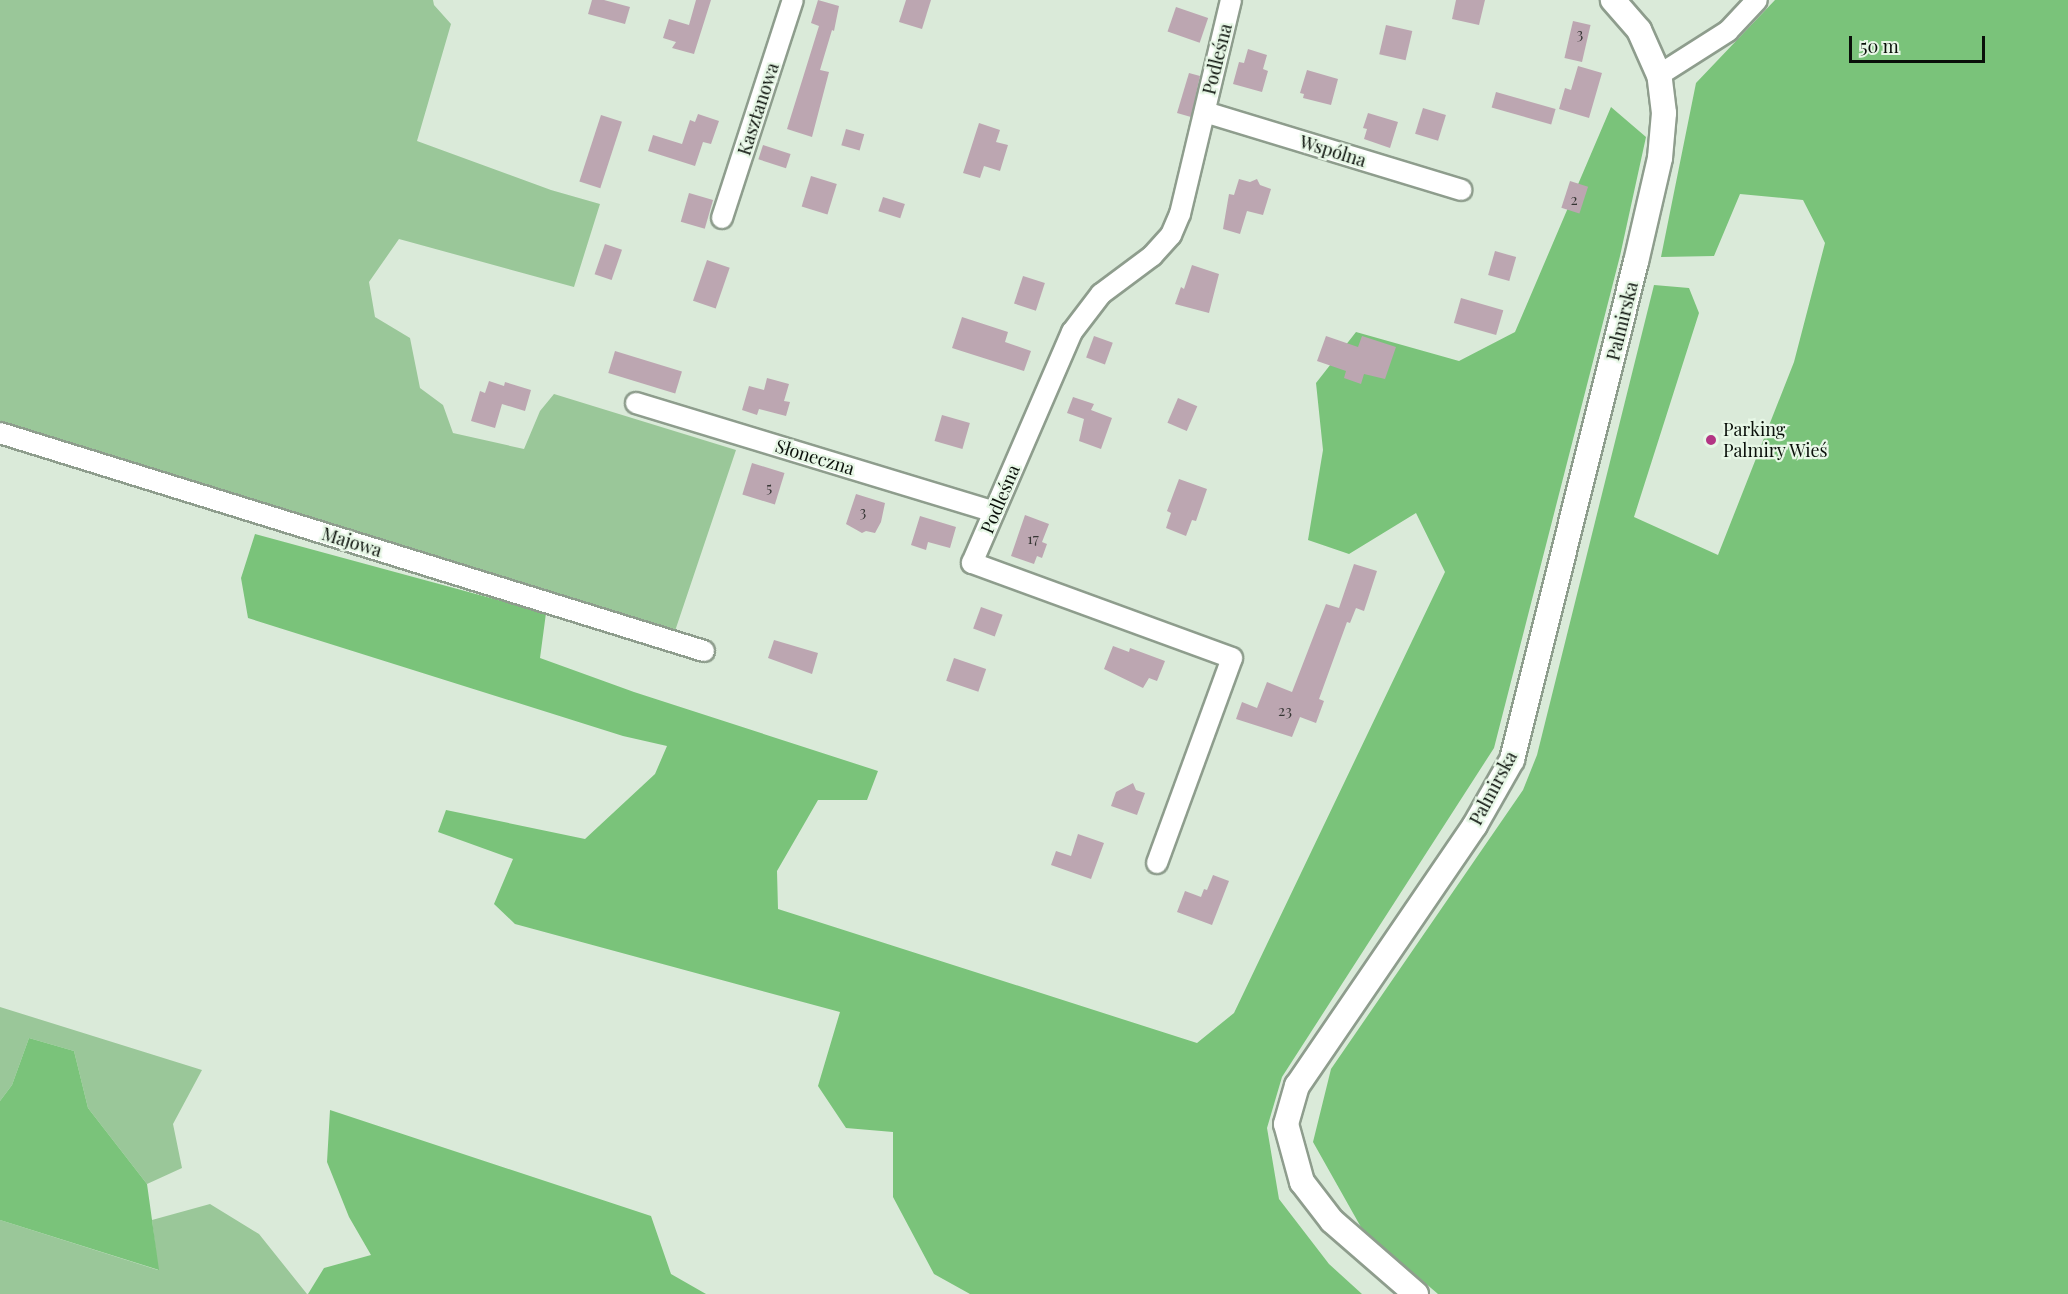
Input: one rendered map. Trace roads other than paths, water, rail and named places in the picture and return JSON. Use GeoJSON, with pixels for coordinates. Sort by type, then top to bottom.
{"type":"FeatureCollection","features":[{"type":"Feature","properties":{"kind":"street","name":"Kasztanowa"},"geometry":{"type":"LineString","coordinates":[[722,218],[794,0]]}},
{"type":"Feature","properties":{"kind":"street","name":"Podleśna"},"geometry":{"type":"LineString","coordinates":[[1157,862],[1232,658],[972,563],[1072,332],[1101,294],[1152,256],[1171,235],[1180,214],[1232,0]]}},
{"type":"Feature","properties":{"kind":"street","name":"Palmirska"},"geometry":{"type":"LineString","coordinates":[[1416,1294],[1332,1221],[1302,1182],[1286,1124],[1297,1086],[1475,825],[1512,760],[1660,158],[1664,113],[1659,75],[1639,30],[1613,0]]}},
{"type":"Feature","properties":{"kind":"street"},"geometry":{"type":"LineString","coordinates":[[1659,75],[1728,31],[1757,0]]}},
{"type":"Feature","properties":{"kind":"street","name":"Wspólna"},"geometry":{"type":"LineString","coordinates":[[1204,112],[1461,190]]}},
{"type":"Feature","properties":{"kind":"street","name":"Słoneczna"},"geometry":{"type":"LineString","coordinates":[[636,403],[994,512]]}},
{"type":"Feature","properties":{"kind":"street","name":"Majowa"},"geometry":{"type":"LineString","coordinates":[[0,433],[704,651]]}},
{"type":"Feature","properties":{"kind":"place","name":"Parking Palmiry Wieś"},"geometry":{"type":"Point","coordinates":[1711,440]}}]}
